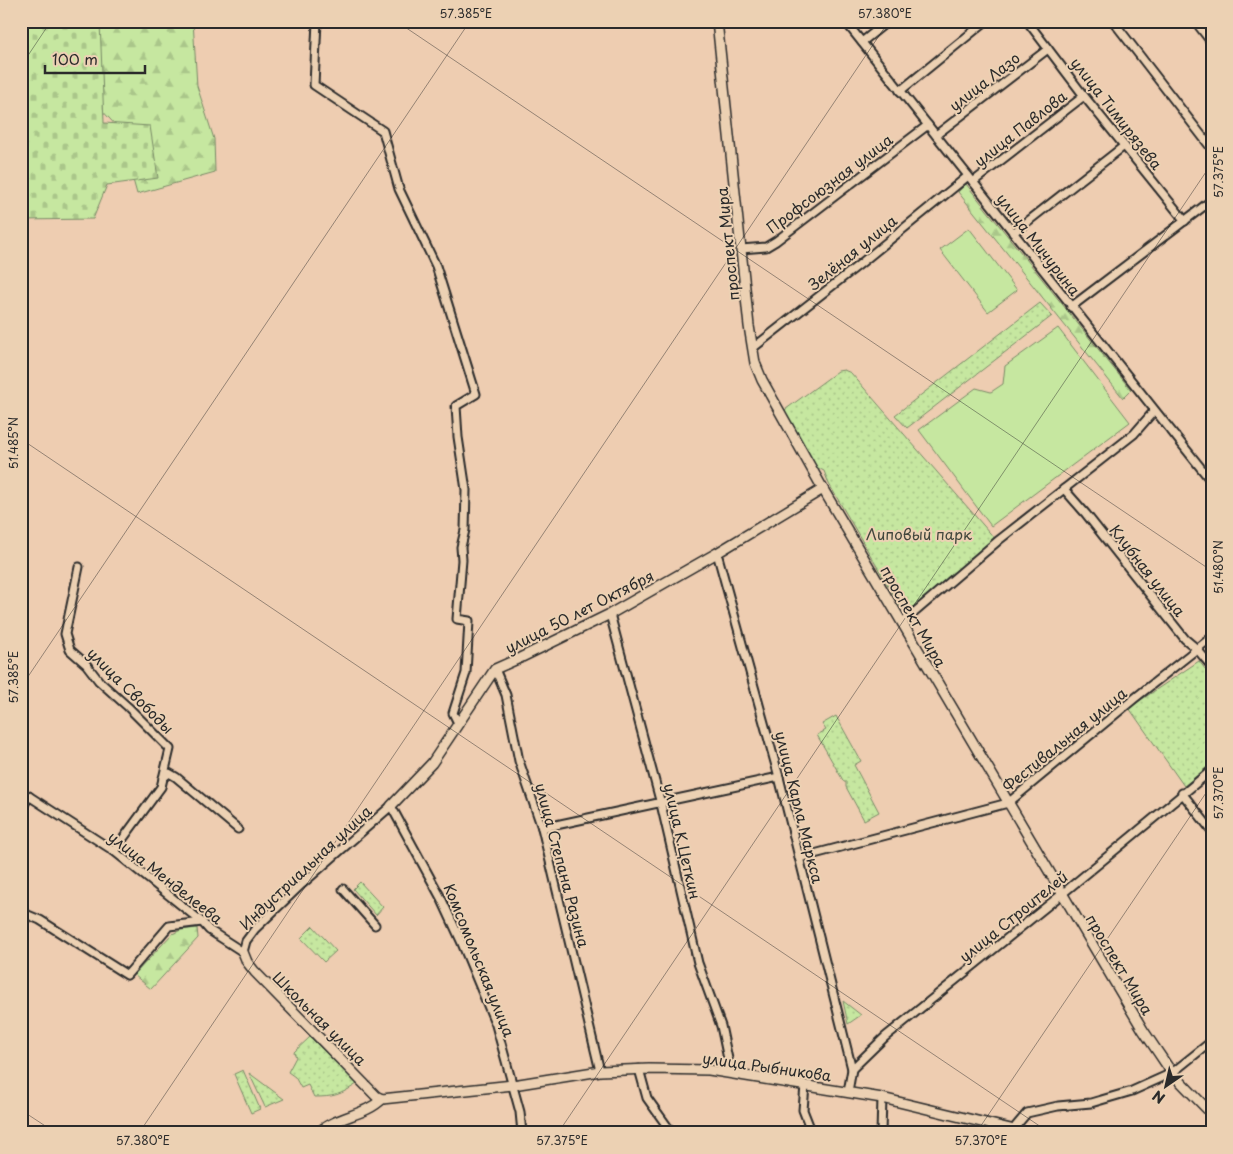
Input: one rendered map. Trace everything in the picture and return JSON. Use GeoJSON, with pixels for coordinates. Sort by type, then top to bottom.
{"type":"FeatureCollection","features":[{"type":"Feature","properties":{"kind":"street"},"geometry":{"type":"LineString","coordinates":[[317,21],[314,84],[383,131],[399,189],[436,266],[476,394],[456,406],[458,437],[466,490],[465,530],[461,547],[462,560],[457,619],[469,621],[466,673],[453,713],[458,723]]}},
{"type":"Feature","properties":{"kind":"street","name":"проспект Мира"},"geometry":{"type":"LineString","coordinates":[[717,21],[752,348],[762,380],[823,489],[1143,1030],[1172,1073],[1212,1114]]}},
{"type":"Feature","properties":{"kind":"street","name":"улица Мичурина"},"geometry":{"type":"LineString","coordinates":[[845,21],[1212,482]]}},
{"type":"Feature","properties":{"kind":"street"},"geometry":{"type":"LineString","coordinates":[[862,42],[888,21]]}},
{"type":"Feature","properties":{"kind":"street"},"geometry":{"type":"LineString","coordinates":[[900,91],[986,21]]}},
{"type":"Feature","properties":{"kind":"street","name":"улица Тимирязева"},"geometry":{"type":"LineString","coordinates":[[1027,21],[1084,96],[1186,222]]}},
{"type":"Feature","properties":{"kind":"street"},"geometry":{"type":"LineString","coordinates":[[1113,21],[1212,149]]}},
{"type":"Feature","properties":{"kind":"street"},"geometry":{"type":"LineString","coordinates":[[1195,21],[1212,43]]}},
{"type":"Feature","properties":{"kind":"street","name":"улица Лазо"},"geometry":{"type":"LineString","coordinates":[[936,135],[1048,49]]}},
{"type":"Feature","properties":{"kind":"street","name":"улица Павлова"},"geometry":{"type":"LineString","coordinates":[[971,179],[1084,96]]}},
{"type":"Feature","properties":{"kind":"street","name":"Профсоюзная улица"},"geometry":{"type":"LineString","coordinates":[[741,249],[766,246],[776,241],[928,125]]}},
{"type":"Feature","properties":{"kind":"street"},"geometry":{"type":"LineString","coordinates":[[1013,233],[1124,146]]}},
{"type":"Feature","properties":{"kind":"street","name":"Зелёная улица"},"geometry":{"type":"LineString","coordinates":[[752,348],[971,179]]}},
{"type":"Feature","properties":{"kind":"street"},"geometry":{"type":"LineString","coordinates":[[1071,307],[1186,222],[1212,200]]}},
{"type":"Feature","properties":{"kind":"street"},"geometry":{"type":"LineString","coordinates":[[902,623],[999,540],[1134,434],[1154,411]]}},
{"type":"Feature","properties":{"kind":"street","name":"улица 50 лет Октября"},"geometry":{"type":"LineString","coordinates":[[391,806],[432,762],[496,668],[610,614],[717,553],[823,489]]}},
{"type":"Feature","properties":{"kind":"street","name":"Клубная улица"},"geometry":{"type":"LineString","coordinates":[[1064,489],[1185,639],[1197,649],[1212,667]]}},
{"type":"Feature","properties":{"kind":"street","name":"улица Карла Маркса"},"geometry":{"type":"LineString","coordinates":[[717,553],[779,777],[852,1069]]}},
{"type":"Feature","properties":{"kind":"street","name":"улица Свободы"},"geometry":{"type":"LineString","coordinates":[[79,567],[65,634],[70,650],[86,664],[99,681],[170,749],[160,787],[114,851]]}},
{"type":"Feature","properties":{"kind":"street","name":"улица К.Цеткин"},"geometry":{"type":"LineString","coordinates":[[610,614],[661,804],[698,963],[721,1026],[731,1073]]}},
{"type":"Feature","properties":{"kind":"street","name":"Фестивальная улица"},"geometry":{"type":"LineString","coordinates":[[799,858],[1008,803],[1212,637]]}},
{"type":"Feature","properties":{"kind":"street","name":"улица Степана Разина"},"geometry":{"type":"LineString","coordinates":[[496,668],[506,695],[520,761],[542,828],[600,1071]]}},
{"type":"Feature","properties":{"kind":"street","name":"улица Строителей"},"geometry":{"type":"LineString","coordinates":[[852,1069],[885,1037],[1212,770]]}},
{"type":"Feature","properties":{"kind":"street"},"geometry":{"type":"LineString","coordinates":[[163,778],[169,774],[176,777],[238,829]]}},
{"type":"Feature","properties":{"kind":"street"},"geometry":{"type":"LineString","coordinates":[[542,828],[661,804],[779,777]]}},
{"type":"Feature","properties":{"kind":"street","name":"улица Менделеева"},"geometry":{"type":"LineString","coordinates":[[21,791],[114,851],[202,922],[209,930],[243,952]]}},
{"type":"Feature","properties":{"kind":"street"},"geometry":{"type":"LineString","coordinates":[[1182,793],[1212,831]]}},
{"type":"Feature","properties":{"kind":"street"},"geometry":{"type":"LineString","coordinates":[[21,810],[29,796]]}},
{"type":"Feature","properties":{"kind":"street","name":"Индустриальная улица"},"geometry":{"type":"LineString","coordinates":[[243,952],[246,941],[255,929],[302,884],[391,806]]}},
{"type":"Feature","properties":{"kind":"street","name":"Комсомольская улица"},"geometry":{"type":"LineString","coordinates":[[391,806],[430,875],[461,941],[496,1025],[520,1112],[522,1133]]}},
{"type":"Feature","properties":{"kind":"street"},"geometry":{"type":"LineString","coordinates":[[342,890],[375,925]]}},
{"type":"Feature","properties":{"kind":"street"},"geometry":{"type":"LineString","coordinates":[[21,912],[40,920],[127,975],[169,926],[202,922]]}},
{"type":"Feature","properties":{"kind":"street","name":"Школьная улица"},"geometry":{"type":"LineString","coordinates":[[243,952],[247,962],[262,978],[376,1096],[382,1099]]}},
{"type":"Feature","properties":{"kind":"street"},"geometry":{"type":"LineString","coordinates":[[1015,1131],[1027,1113],[1058,1106],[1091,1103],[1132,1091],[1172,1073],[1212,1041]]}},
{"type":"Feature","properties":{"kind":"street"},"geometry":{"type":"LineString","coordinates":[[639,1069],[647,1098],[672,1133]]}},
{"type":"Feature","properties":{"kind":"street","name":"улица Рыбникова"},"geometry":{"type":"LineString","coordinates":[[511,1085],[600,1071],[639,1069],[709,1070],[882,1098],[1027,1133]]}},
{"type":"Feature","properties":{"kind":"street"},"geometry":{"type":"LineString","coordinates":[[848,1092],[852,1069]]}},
{"type":"Feature","properties":{"kind":"street"},"geometry":{"type":"LineString","coordinates":[[318,1133],[322,1129],[376,1106],[382,1099],[511,1085]]}},
{"type":"Feature","properties":{"kind":"street"},"geometry":{"type":"LineString","coordinates":[[805,1085],[803,1110],[812,1133]]}},
{"type":"Feature","properties":{"kind":"street"},"geometry":{"type":"LineString","coordinates":[[881,1133],[882,1098]]}},
{"type":"Feature","properties":{"kind":"green space"},"geometry":{"type":"Polygon","coordinates":[[[21,21],[193,21],[197,86],[214,139],[215,172],[137,194],[119,129],[21,21]]]}},
{"type":"Feature","properties":{"kind":"green space"},"geometry":{"type":"Polygon","coordinates":[[[21,21],[100,21],[104,123],[150,126],[158,178],[107,185],[93,219],[21,220],[21,21]]]}},
{"type":"Feature","properties":{"kind":"green space"},"geometry":{"type":"Polygon","coordinates":[[[966,184],[1131,390],[1123,398],[958,192],[966,184]]]}},
{"type":"Feature","properties":{"kind":"green space"},"geometry":{"type":"Polygon","coordinates":[[[969,228],[1017,290],[988,312],[940,250],[969,228]]]}},
{"type":"Feature","properties":{"kind":"green space"},"geometry":{"type":"Polygon","coordinates":[[[1040,303],[1052,316],[907,428],[895,415],[1040,303]]]}},
{"type":"Feature","properties":{"kind":"green space"},"geometry":{"type":"Polygon","coordinates":[[[1058,328],[1130,422],[991,526],[919,430],[976,388],[991,392],[1003,384],[1005,366],[1058,328]]]}},
{"type":"Feature","properties":{"kind":"green space","name":"Липовый парк"},"geometry":{"type":"Polygon","coordinates":[[[844,370],[851,373],[996,540],[911,611],[900,606],[829,484],[824,471],[812,465],[782,412],[838,371],[844,370]]]}},
{"type":"Feature","properties":{"kind":"green space"},"geometry":{"type":"Polygon","coordinates":[[[1199,661],[1212,678],[1212,763],[1184,786],[1129,708],[1199,661]]]}},
{"type":"Feature","properties":{"kind":"green space"},"geometry":{"type":"Polygon","coordinates":[[[836,716],[861,761],[854,765],[879,812],[864,820],[846,787],[846,782],[844,782],[817,735],[826,730],[822,724],[836,716]]]}},
{"type":"Feature","properties":{"kind":"green space"},"geometry":{"type":"Polygon","coordinates":[[[360,882],[383,907],[376,915],[353,889],[360,882]]]}},
{"type":"Feature","properties":{"kind":"green space"},"geometry":{"type":"Polygon","coordinates":[[[313,926],[336,951],[324,962],[301,938],[313,926]]]}},
{"type":"Feature","properties":{"kind":"green space"},"geometry":{"type":"Polygon","coordinates":[[[197,928],[198,938],[151,989],[134,975],[172,934],[181,930],[197,928]]]}},
{"type":"Feature","properties":{"kind":"green space"},"geometry":{"type":"Polygon","coordinates":[[[843,1001],[861,1015],[848,1024],[843,1001]]]}},
{"type":"Feature","properties":{"kind":"green space"},"geometry":{"type":"Polygon","coordinates":[[[310,1037],[357,1084],[337,1095],[327,1097],[314,1097],[308,1085],[301,1088],[295,1077],[288,1072],[296,1057],[294,1052],[310,1037]]]}},
{"type":"Feature","properties":{"kind":"green space"},"geometry":{"type":"Polygon","coordinates":[[[243,1070],[260,1109],[251,1113],[234,1074],[243,1070]]]}},
{"type":"Feature","properties":{"kind":"green space"},"geometry":{"type":"Polygon","coordinates":[[[249,1073],[284,1099],[265,1107],[249,1073]]]}}]}
